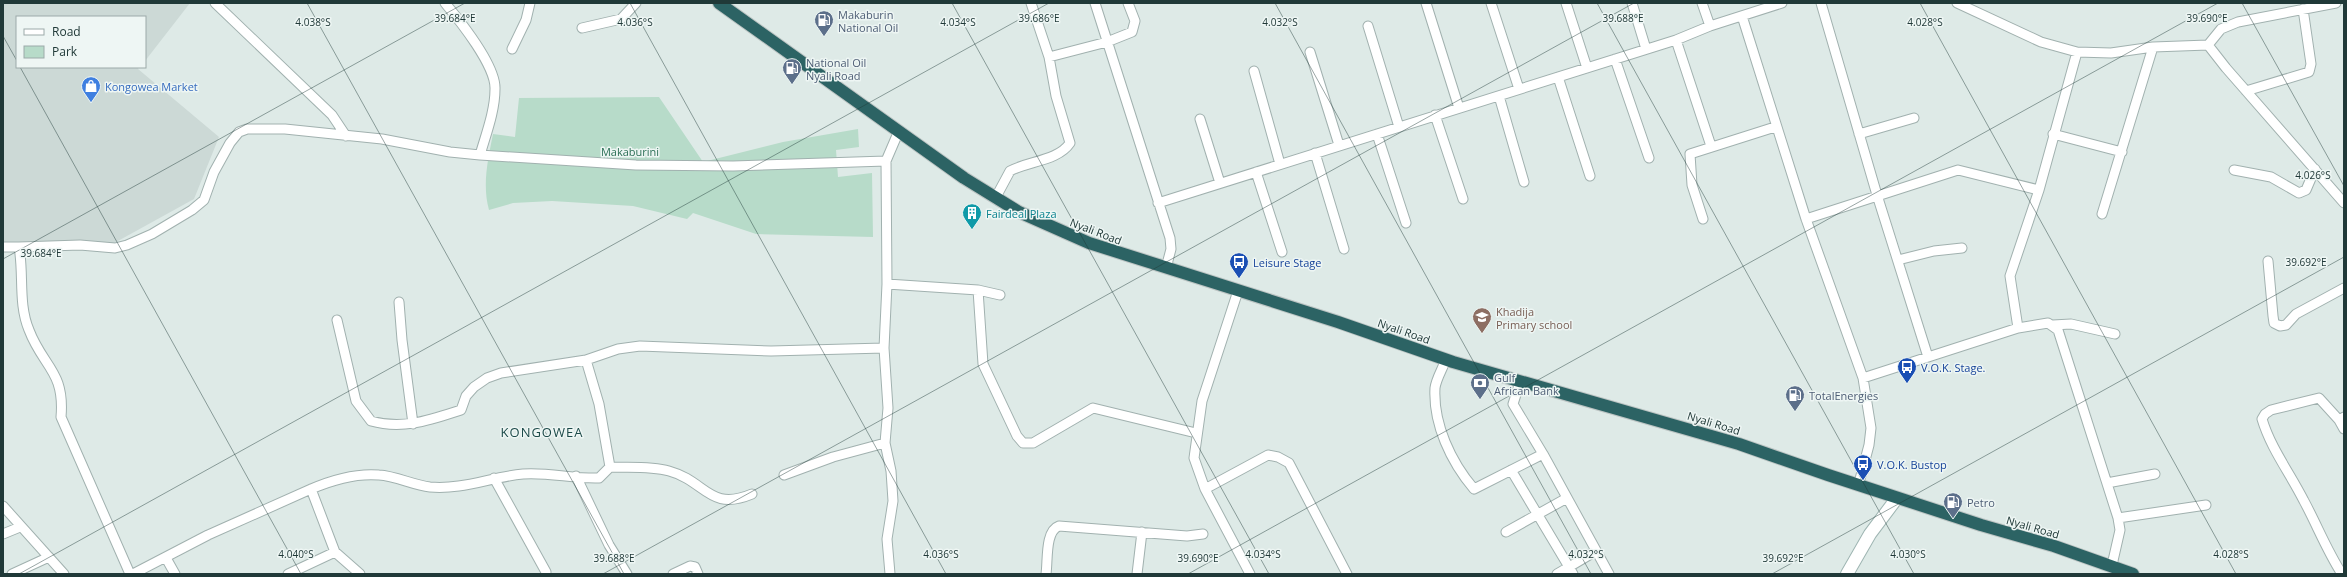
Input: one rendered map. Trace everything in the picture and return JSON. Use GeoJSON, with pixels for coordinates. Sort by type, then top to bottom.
{"type":"FeatureCollection","features":[{"type":"Feature","properties":{"kind":"highway","name":"Nyali Road"},"geometry":{"type":"LineString","coordinates":[[719,3],[898,133],[1019,212],[1064,233],[1125,256],[1338,322],[1446,359],[1520,382],[1707,434],[1859,483],[1897,498],[2112,565],[2133,574]]}},
{"type":"Feature","properties":{"kind":"street"},"geometry":{"type":"LineString","coordinates":[[215,3],[332,116],[346,136]]}},
{"type":"Feature","properties":{"kind":"street"},"geometry":{"type":"LineString","coordinates":[[445,3],[464,26],[476,45],[487,64],[495,88],[480,155]]}},
{"type":"Feature","properties":{"kind":"street"},"geometry":{"type":"LineString","coordinates":[[512,49],[526,20],[530,3]]}},
{"type":"Feature","properties":{"kind":"street"},"geometry":{"type":"LineString","coordinates":[[582,28],[622,19],[636,3]]}},
{"type":"Feature","properties":{"kind":"street"},"geometry":{"type":"LineString","coordinates":[[996,197],[1010,171],[1066,150],[1070,142],[1056,96],[1049,57],[1031,3]]}},
{"type":"Feature","properties":{"kind":"street"},"geometry":{"type":"LineString","coordinates":[[1095,3],[1170,238],[1171,249],[1166,268]]}},
{"type":"Feature","properties":{"kind":"street"},"geometry":{"type":"LineString","coordinates":[[1049,57],[1107,42],[1132,32],[1135,21],[1128,3]]}},
{"type":"Feature","properties":{"kind":"street"},"geometry":{"type":"LineString","coordinates":[[1426,3],[1459,108]]}},
{"type":"Feature","properties":{"kind":"street"},"geometry":{"type":"LineString","coordinates":[[1491,3],[1519,89]]}},
{"type":"Feature","properties":{"kind":"street"},"geometry":{"type":"LineString","coordinates":[[1566,3],[1587,68]]}},
{"type":"Feature","properties":{"kind":"street"},"geometry":{"type":"LineString","coordinates":[[1632,3],[1646,49]]}},
{"type":"Feature","properties":{"kind":"street"},"geometry":{"type":"LineString","coordinates":[[1702,3],[1710,26]]}},
{"type":"Feature","properties":{"kind":"street"},"geometry":{"type":"LineString","coordinates":[[1158,202],[1676,40],[1768,5],[1782,3]]}},
{"type":"Feature","properties":{"kind":"street"},"geometry":{"type":"LineString","coordinates":[[1821,3],[1877,195],[1928,356]]}},
{"type":"Feature","properties":{"kind":"street"},"geometry":{"type":"LineString","coordinates":[[1957,3],[2041,42],[2077,52],[2111,54],[2153,47],[2208,45],[2221,29],[2229,25],[2336,3]]}},
{"type":"Feature","properties":{"kind":"street"},"geometry":{"type":"LineString","coordinates":[[2246,91],[2309,72],[2311,64],[2303,9]]}},
{"type":"Feature","properties":{"kind":"street"},"geometry":{"type":"LineString","coordinates":[[1742,16],[1775,127],[1863,378],[1871,428],[1869,445],[1859,483]]}},
{"type":"Feature","properties":{"kind":"street"},"geometry":{"type":"LineString","coordinates":[[1368,26],[1399,127]]}},
{"type":"Feature","properties":{"kind":"street"},"geometry":{"type":"LineString","coordinates":[[1676,40],[1711,146]]}},
{"type":"Feature","properties":{"kind":"street"},"geometry":{"type":"LineString","coordinates":[[2208,45],[2314,170],[2343,201]]}},
{"type":"Feature","properties":{"kind":"street"},"geometry":{"type":"LineString","coordinates":[[2102,214],[2153,47]]}},
{"type":"Feature","properties":{"kind":"street"},"geometry":{"type":"LineString","coordinates":[[1310,52],[1340,146]]}},
{"type":"Feature","properties":{"kind":"street"},"geometry":{"type":"LineString","coordinates":[[2018,328],[2010,276],[2039,190],[2053,134],[2077,52]]}},
{"type":"Feature","properties":{"kind":"street"},"geometry":{"type":"LineString","coordinates":[[1615,59],[1649,158]]}},
{"type":"Feature","properties":{"kind":"street"},"geometry":{"type":"LineString","coordinates":[[1254,71],[1280,164]]}},
{"type":"Feature","properties":{"kind":"street"},"geometry":{"type":"LineString","coordinates":[[1558,77],[1590,176]]}},
{"type":"Feature","properties":{"kind":"street"},"geometry":{"type":"LineString","coordinates":[[1499,96],[1524,182]]}},
{"type":"Feature","properties":{"kind":"street"},"geometry":{"type":"LineString","coordinates":[[1435,116],[1463,199]]}},
{"type":"Feature","properties":{"kind":"street"},"geometry":{"type":"LineString","coordinates":[[1859,134],[1914,118]]}},
{"type":"Feature","properties":{"kind":"street"},"geometry":{"type":"LineString","coordinates":[[1200,119],[1220,183]]}},
{"type":"Feature","properties":{"kind":"street"},"geometry":{"type":"LineString","coordinates":[[1703,220],[1692,185],[1690,154],[1711,146],[1775,127]]}},
{"type":"Feature","properties":{"kind":"street"},"geometry":{"type":"LineString","coordinates":[[3,246],[20,247],[80,245],[115,248],[128,245],[152,234],[192,210],[204,200],[214,172],[230,143],[239,132],[247,129],[285,129],[382,139],[450,152],[480,155],[681,167],[886,161]]}},
{"type":"Feature","properties":{"kind":"street"},"geometry":{"type":"LineString","coordinates":[[890,574],[886,539],[893,501],[891,471],[885,443],[888,408],[884,348],[887,284],[886,161],[898,133]]}},
{"type":"Feature","properties":{"kind":"street"},"geometry":{"type":"LineString","coordinates":[[1377,134],[1406,223]]}},
{"type":"Feature","properties":{"kind":"street"},"geometry":{"type":"LineString","coordinates":[[2053,134],[2122,152]]}},
{"type":"Feature","properties":{"kind":"street"},"geometry":{"type":"LineString","coordinates":[[1315,153],[1344,249]]}},
{"type":"Feature","properties":{"kind":"street"},"geometry":{"type":"LineString","coordinates":[[1806,219],[1958,170],[2039,190]]}},
{"type":"Feature","properties":{"kind":"street"},"geometry":{"type":"LineString","coordinates":[[2234,170],[2271,178],[2299,193],[2306,190],[2314,170]]}},
{"type":"Feature","properties":{"kind":"street"},"geometry":{"type":"LineString","coordinates":[[1256,172],[1282,252]]}},
{"type":"Feature","properties":{"kind":"street"},"geometry":{"type":"LineString","coordinates":[[20,247],[22,301],[29,330],[55,373],[60,385],[62,398],[61,417],[131,574],[166,558],[208,535],[311,489],[325,483],[351,477],[380,475],[430,487],[468,486],[494,478],[525,474],[599,478],[610,467],[669,471],[695,483],[713,498],[731,500],[752,494]]}},
{"type":"Feature","properties":{"kind":"street"},"geometry":{"type":"LineString","coordinates":[[1898,260],[1934,251],[1962,248]]}},
{"type":"Feature","properties":{"kind":"street"},"geometry":{"type":"LineString","coordinates":[[2268,261],[2274,323],[2280,326],[2286,325],[2296,314],[2344,288]]}},
{"type":"Feature","properties":{"kind":"street"},"geometry":{"type":"LineString","coordinates":[[887,284],[978,290],[1000,295]]}},
{"type":"Feature","properties":{"kind":"street"},"geometry":{"type":"LineString","coordinates":[[978,290],[983,364],[1017,436],[1023,442],[1033,444],[1093,408],[1196,433]]}},
{"type":"Feature","properties":{"kind":"street"},"geometry":{"type":"LineString","coordinates":[[1238,291],[1202,401],[1196,433],[1194,458],[1205,489],[1250,574]]}},
{"type":"Feature","properties":{"kind":"street"},"geometry":{"type":"LineString","coordinates":[[399,302],[402,340],[413,424]]}},
{"type":"Feature","properties":{"kind":"street"},"geometry":{"type":"LineString","coordinates":[[337,320],[356,401],[371,421],[385,425],[402,426],[461,410],[466,396],[474,386],[487,378],[502,373],[586,360],[618,349],[640,346],[771,351],[884,348]]}},
{"type":"Feature","properties":{"kind":"street"},"geometry":{"type":"LineString","coordinates":[[1863,378],[2018,328],[2048,323],[2053,325],[2070,324],[2115,334]]}},
{"type":"Feature","properties":{"kind":"street"},"geometry":{"type":"LineString","coordinates":[[2053,325],[2058,330],[2118,518],[2120,530],[2112,565]]}},
{"type":"Feature","properties":{"kind":"street"},"geometry":{"type":"LineString","coordinates":[[1446,359],[1435,387],[1438,423],[1459,471],[1474,489],[1543,454]]}},
{"type":"Feature","properties":{"kind":"street"},"geometry":{"type":"LineString","coordinates":[[586,360],[599,404],[610,467]]}},
{"type":"Feature","properties":{"kind":"street"},"geometry":{"type":"LineString","coordinates":[[1520,382],[1513,404],[1543,454],[1609,574]]}},
{"type":"Feature","properties":{"kind":"street"},"geometry":{"type":"LineString","coordinates":[[2342,574],[2331,557],[2304,500],[2274,449],[2262,419],[2265,414],[2271,410],[2319,398],[2341,419],[2344,429]]}},
{"type":"Feature","properties":{"kind":"street"},"geometry":{"type":"LineString","coordinates":[[784,475],[833,457],[885,443]]}},
{"type":"Feature","properties":{"kind":"street"},"geometry":{"type":"LineString","coordinates":[[1205,489],[1268,455],[1278,456],[1290,463],[1347,574]]}},
{"type":"Feature","properties":{"kind":"street"},"geometry":{"type":"LineString","coordinates":[[1512,470],[1571,570]]}},
{"type":"Feature","properties":{"kind":"street"},"geometry":{"type":"LineString","coordinates":[[2107,483],[2156,474]]}},
{"type":"Feature","properties":{"kind":"street"},"geometry":{"type":"LineString","coordinates":[[576,476],[609,545],[627,574]]}},
{"type":"Feature","properties":{"kind":"street"},"geometry":{"type":"LineString","coordinates":[[494,478],[546,572]]}},
{"type":"Feature","properties":{"kind":"street"},"geometry":{"type":"LineString","coordinates":[[311,489],[334,552],[360,574]]}},
{"type":"Feature","properties":{"kind":"street"},"geometry":{"type":"LineString","coordinates":[[1506,532],[1567,498]]}},
{"type":"Feature","properties":{"kind":"street"},"geometry":{"type":"LineString","coordinates":[[1847,574],[1870,534],[1897,498]]}},
{"type":"Feature","properties":{"kind":"street"},"geometry":{"type":"LineString","coordinates":[[2118,518],[2206,505]]}},
{"type":"Feature","properties":{"kind":"street"},"geometry":{"type":"LineString","coordinates":[[3,506],[20,527],[64,574]]}},
{"type":"Feature","properties":{"kind":"street"},"geometry":{"type":"LineString","coordinates":[[1046,574],[1050,535],[1054,528],[1059,526],[1187,536],[1203,534]]}},
{"type":"Feature","properties":{"kind":"street"},"geometry":{"type":"LineString","coordinates":[[3,534],[20,527]]}},
{"type":"Feature","properties":{"kind":"street"},"geometry":{"type":"LineString","coordinates":[[1137,574],[1142,532]]}},
{"type":"Feature","properties":{"kind":"street"},"geometry":{"type":"LineString","coordinates":[[1557,574],[1571,570],[1596,551]]}},
{"type":"Feature","properties":{"kind":"street"},"geometry":{"type":"LineString","coordinates":[[288,574],[334,552]]}},
{"type":"Feature","properties":{"kind":"street"},"geometry":{"type":"LineString","coordinates":[[12,574],[49,557]]}},
{"type":"Feature","properties":{"kind":"street"},"geometry":{"type":"LineString","coordinates":[[166,558],[175,574]]}},
{"type":"Feature","properties":{"kind":"street"},"geometry":{"type":"LineString","coordinates":[[673,574],[690,566],[695,567],[698,574]]}},
{"type":"Feature","properties":{"kind":"shaded area","name":"Kongowea Market"},"geometry":{"type":"Polygon","coordinates":[[[3,3],[190,3],[146,60],[146,16],[16,16],[16,68],[138,68],[219,137],[194,199],[107,247],[3,245],[3,3]]]}},
{"type":"Feature","properties":{"kind":"green space","name":"Makaburini"},"geometry":{"type":"Polygon","coordinates":[[[659,97],[703,162],[783,142],[858,129],[859,147],[836,150],[838,177],[872,173],[873,237],[756,234],[693,213],[687,219],[633,206],[552,201],[513,203],[489,210],[486,182],[493,134],[515,137],[519,98],[659,97]]]}},
{"type":"Feature","properties":{"kind":"place","name":"Makaburin National Oil"},"geometry":{"type":"Point","coordinates":[824,37]}},
{"type":"Feature","properties":{"kind":"place","name":"National Oil Nyali Road"},"geometry":{"type":"Point","coordinates":[792,85]}},
{"type":"Feature","properties":{"kind":"place","name":"Kongowea Market"},"geometry":{"type":"Point","coordinates":[91,103]}},
{"type":"Feature","properties":{"kind":"place","name":"Fairdeal Plaza"},"geometry":{"type":"Point","coordinates":[972,230]}},
{"type":"Feature","properties":{"kind":"place","name":"Leisure Stage"},"geometry":{"type":"Point","coordinates":[1239,279]}},
{"type":"Feature","properties":{"kind":"place","name":"Khadija Primary school"},"geometry":{"type":"Point","coordinates":[1482,334]}},
{"type":"Feature","properties":{"kind":"place","name":"V.O.K. Stage."},"geometry":{"type":"Point","coordinates":[1907,384]}},
{"type":"Feature","properties":{"kind":"place","name":"Gulf African Bank"},"geometry":{"type":"Point","coordinates":[1480,400]}},
{"type":"Feature","properties":{"kind":"place","name":"TotalEnergies"},"geometry":{"type":"Point","coordinates":[1795,412]}},
{"type":"Feature","properties":{"kind":"place","name":"V.O.K. Bustop"},"geometry":{"type":"Point","coordinates":[1863,481]}},
{"type":"Feature","properties":{"kind":"place","name":"Petro"},"geometry":{"type":"Point","coordinates":[1953,519]}},
{"type":"Feature","properties":{"kind":"district","name":"KONGOWEA"},"geometry":{"type":"Point","coordinates":[542,432]}}]}
